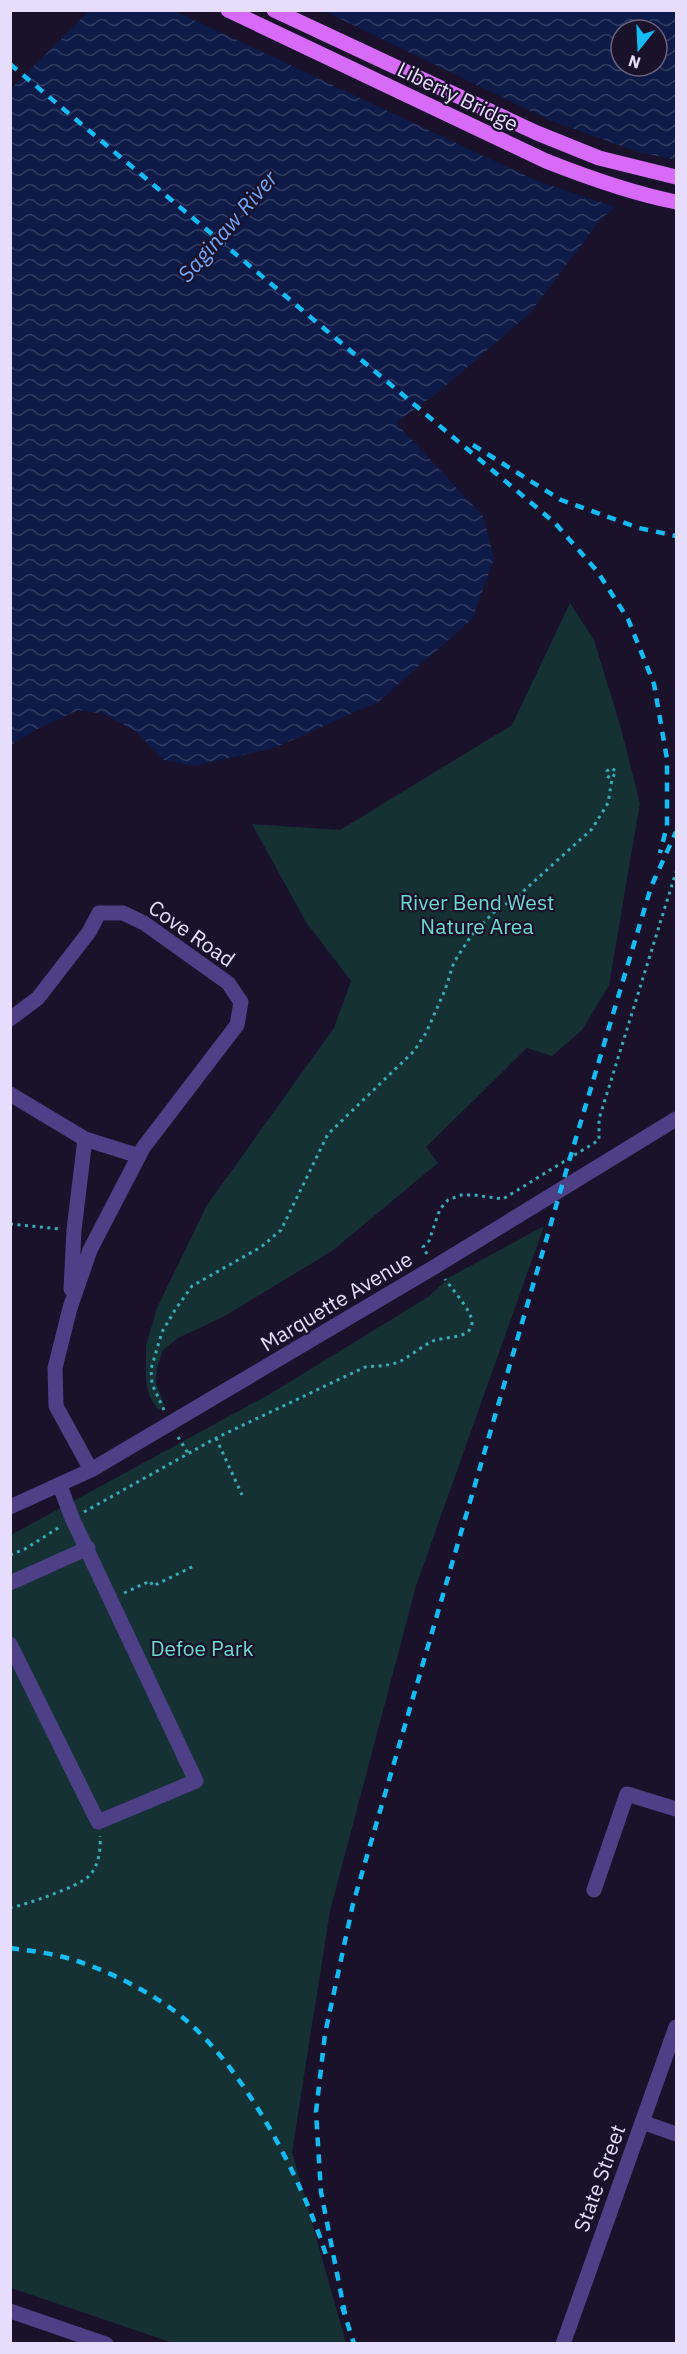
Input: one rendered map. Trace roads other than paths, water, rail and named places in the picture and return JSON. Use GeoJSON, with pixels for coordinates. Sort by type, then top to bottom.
{"type":"FeatureCollection","features":[{"type":"Feature","properties":{"kind":"main road","name":"Liberty Bridge"},"geometry":{"type":"LineString","coordinates":[[228,10],[546,161],[619,188],[676,202]]}},
{"type":"Feature","properties":{"kind":"main road","name":"Liberty Bridge"},"geometry":{"type":"LineString","coordinates":[[274,10],[537,133],[599,158],[676,177]]}},
{"type":"Feature","properties":{"kind":"street","name":"Cove Road"},"geometry":{"type":"LineString","coordinates":[[10,1019],[38,998],[89,932],[99,912],[123,913],[144,923],[228,983],[241,1002],[237,1024],[139,1156],[90,1250],[70,1308],[55,1368],[56,1406],[91,1470]]}},
{"type":"Feature","properties":{"kind":"street"},"geometry":{"type":"LineString","coordinates":[[10,1094],[85,1139],[139,1156]]}},
{"type":"Feature","properties":{"kind":"street","name":"Marquette Avenue"},"geometry":{"type":"LineString","coordinates":[[10,1507],[91,1470],[446,1260],[676,1119]]}},
{"type":"Feature","properties":{"kind":"street","name":"Cove Road"},"geometry":{"type":"LineString","coordinates":[[70,1308],[74,1230],[85,1139]]}},
{"type":"Feature","properties":{"kind":"street"},"geometry":{"type":"LineString","coordinates":[[10,1644],[98,1822],[196,1781],[60,1486]]}},
{"type":"Feature","properties":{"kind":"street"},"geometry":{"type":"LineString","coordinates":[[10,1583],[88,1548]]}},
{"type":"Feature","properties":{"kind":"street"},"geometry":{"type":"LineString","coordinates":[[594,1890],[627,1794],[674,1808]]}},
{"type":"Feature","properties":{"kind":"street","name":"State Street"},"geometry":{"type":"LineString","coordinates":[[562,2343],[676,2027]]}},
{"type":"Feature","properties":{"kind":"street"},"geometry":{"type":"LineString","coordinates":[[642,2122],[676,2134]]}},
{"type":"Feature","properties":{"kind":"street"},"geometry":{"type":"LineString","coordinates":[[10,2311],[71,2338],[106,2343]]}},
{"type":"Feature","properties":{"kind":"water","name":"Saginaw River"},"geometry":{"type":"Polygon","coordinates":[[[89,11],[676,11],[676,157],[601,219],[529,314],[442,389],[396,423],[483,516],[494,559],[472,619],[378,702],[274,748],[194,766],[164,760],[135,731],[104,714],[78,710],[35,730],[11,745],[11,89],[89,11]]]}},
{"type":"Feature","properties":{"kind":"railway"},"geometry":{"type":"LineString","coordinates":[[10,64],[555,523],[597,571],[628,619],[654,684],[667,759],[667,826],[660,853]]}},
{"type":"Feature","properties":{"kind":"railway"},"geometry":{"type":"LineString","coordinates":[[473,445],[561,500],[639,528],[676,536]]}},
{"type":"Feature","properties":{"kind":"railway"},"geometry":{"type":"LineString","coordinates":[[345,2314],[321,2192],[316,2112],[325,2034],[353,1904],[651,887],[676,832]]}},
{"type":"Feature","properties":{"kind":"railway"},"geometry":{"type":"LineString","coordinates":[[10,1948],[61,1956],[106,1972],[150,1995],[188,2022],[210,2044],[252,2099],[288,2162],[326,2255]]}},
{"type":"Feature","properties":{"kind":"railway"},"geometry":{"type":"LineString","coordinates":[[342,2306],[354,2344]]}},
{"type":"Feature","properties":{"kind":"park label","name":"River Bend West Nature Area"},"geometry":{"type":"Point","coordinates":[477,914]}},
{"type":"Feature","properties":{"kind":"park label","name":"Defoe Park"},"geometry":{"type":"Point","coordinates":[202,1648]}}]}
